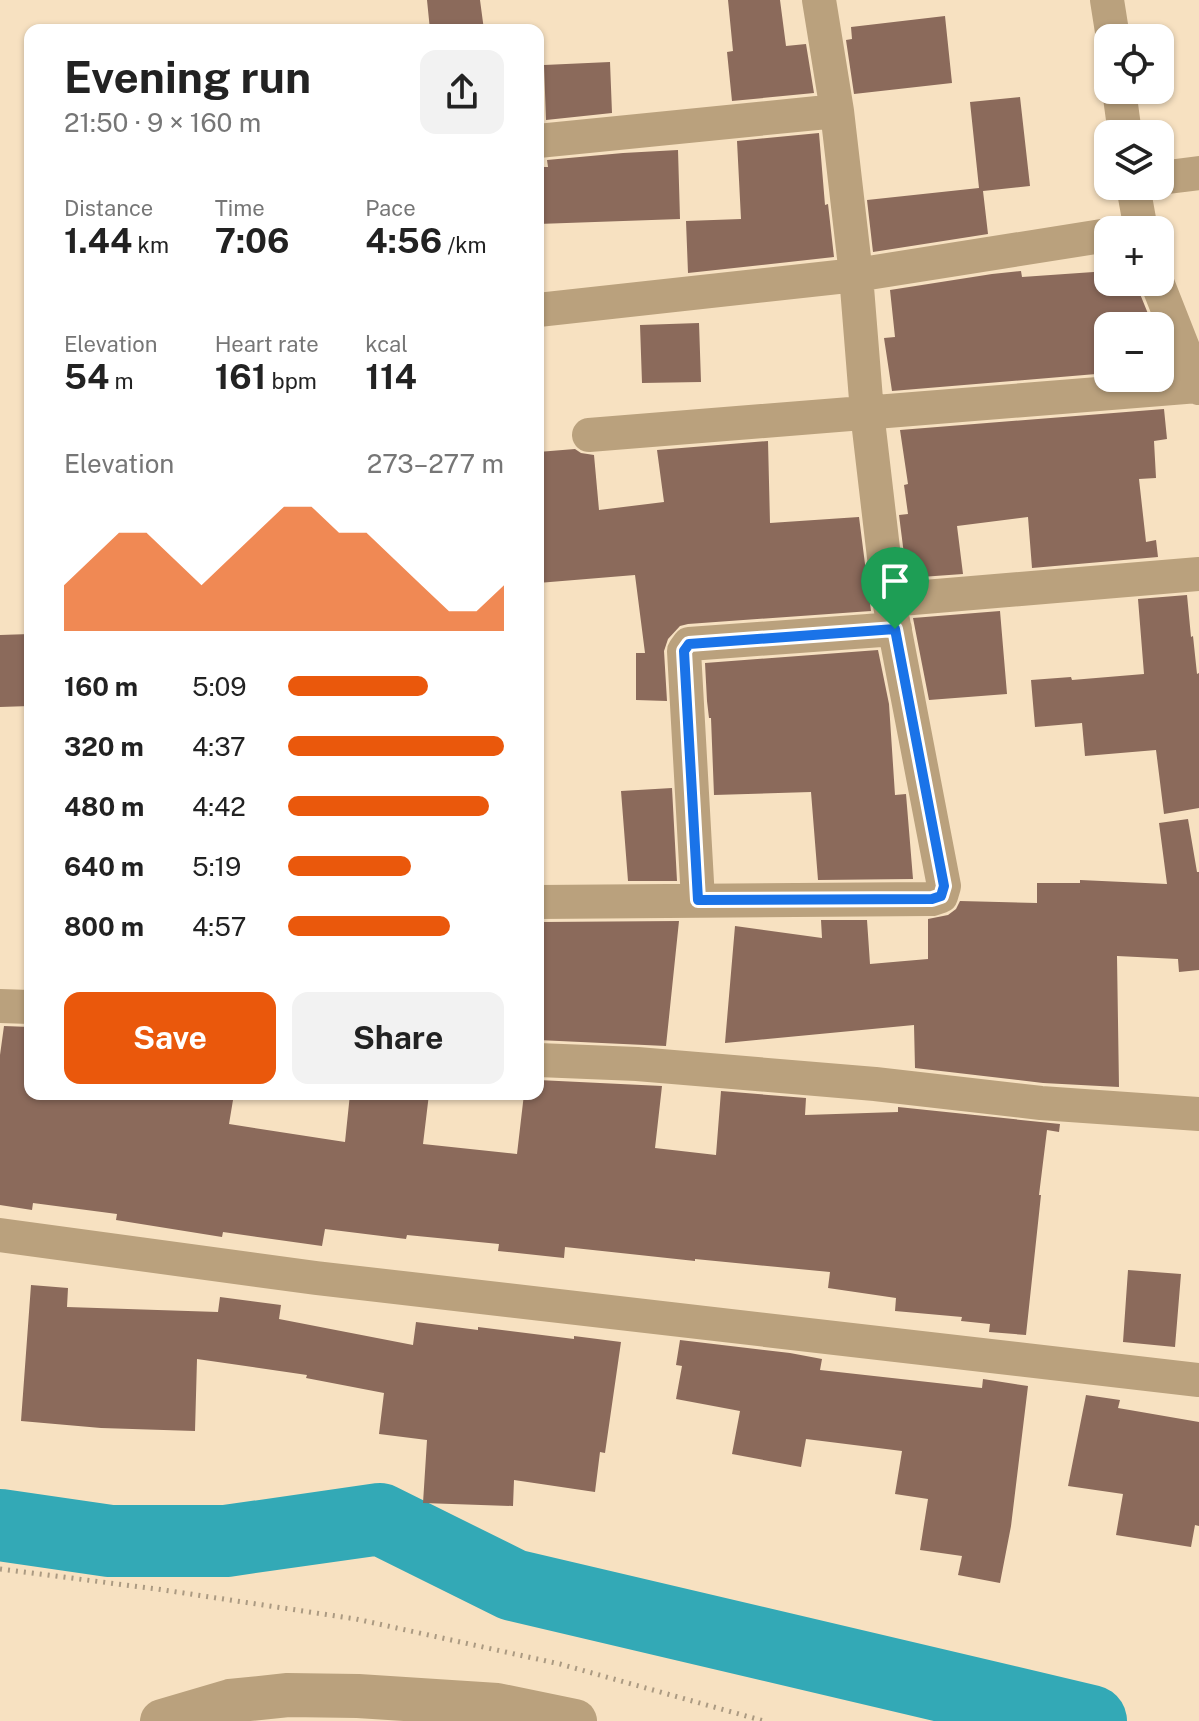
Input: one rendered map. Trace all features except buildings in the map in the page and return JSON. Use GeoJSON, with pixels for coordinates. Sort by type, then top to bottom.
{"type":"FeatureCollection","features":[{"type":"Feature","properties":{"kind":"street"},"geometry":{"type":"LineString","coordinates":[[544,902],[932,899],[941,896],[944,886],[892,614],[867,412],[856,275],[837,111],[819,0]]}},
{"type":"Feature","properties":{"kind":"street"},"geometry":{"type":"LineString","coordinates":[[1107,0],[1111,24]]}},
{"type":"Feature","properties":{"kind":"street"},"geometry":{"type":"LineString","coordinates":[[544,140],[837,111]]}},
{"type":"Feature","properties":{"kind":"street"},"geometry":{"type":"LineString","coordinates":[[1174,176],[1199,173]]}},
{"type":"Feature","properties":{"kind":"street"},"geometry":{"type":"LineString","coordinates":[[544,309],[856,275],[1094,237]]}},
{"type":"Feature","properties":{"kind":"street"},"geometry":{"type":"LineString","coordinates":[[589,435],[1199,387],[1163,296]]}},
{"type":"Feature","properties":{"kind":"street"},"geometry":{"type":"LineString","coordinates":[[698,900],[684,651],[689,644],[1199,574]]}},
{"type":"Feature","properties":{"kind":"street"},"geometry":{"type":"LineString","coordinates":[[0,1006],[24,1007]]}},
{"type":"Feature","properties":{"kind":"street"},"geometry":{"type":"LineString","coordinates":[[544,1060],[875,1084],[1041,1103],[1199,1114]]}},
{"type":"Feature","properties":{"kind":"street"},"geometry":{"type":"LineString","coordinates":[[0,1235],[316,1278],[1199,1380]]}},
{"type":"Feature","properties":{"kind":"street"},"geometry":{"type":"LineString","coordinates":[[162,1721],[230,1701],[288,1695],[497,1705],[575,1721]]}},
{"type":"Feature","properties":{"kind":"path"},"geometry":{"type":"LineString","coordinates":[[0,1569],[356,1619],[560,1664],[764,1721]]}},
{"type":"Feature","properties":{"kind":"waterway"},"geometry":{"type":"LineString","coordinates":[[0,1525],[110,1541],[226,1541],[380,1519],[513,1585],[1091,1721]]}},
{"type":"Feature","properties":{"kind":"route"},"geometry":{"type":"LineString","coordinates":[[895,629],[944,886],[941,896],[932,899],[698,900],[684,651],[689,644],[895,629]]}}]}
